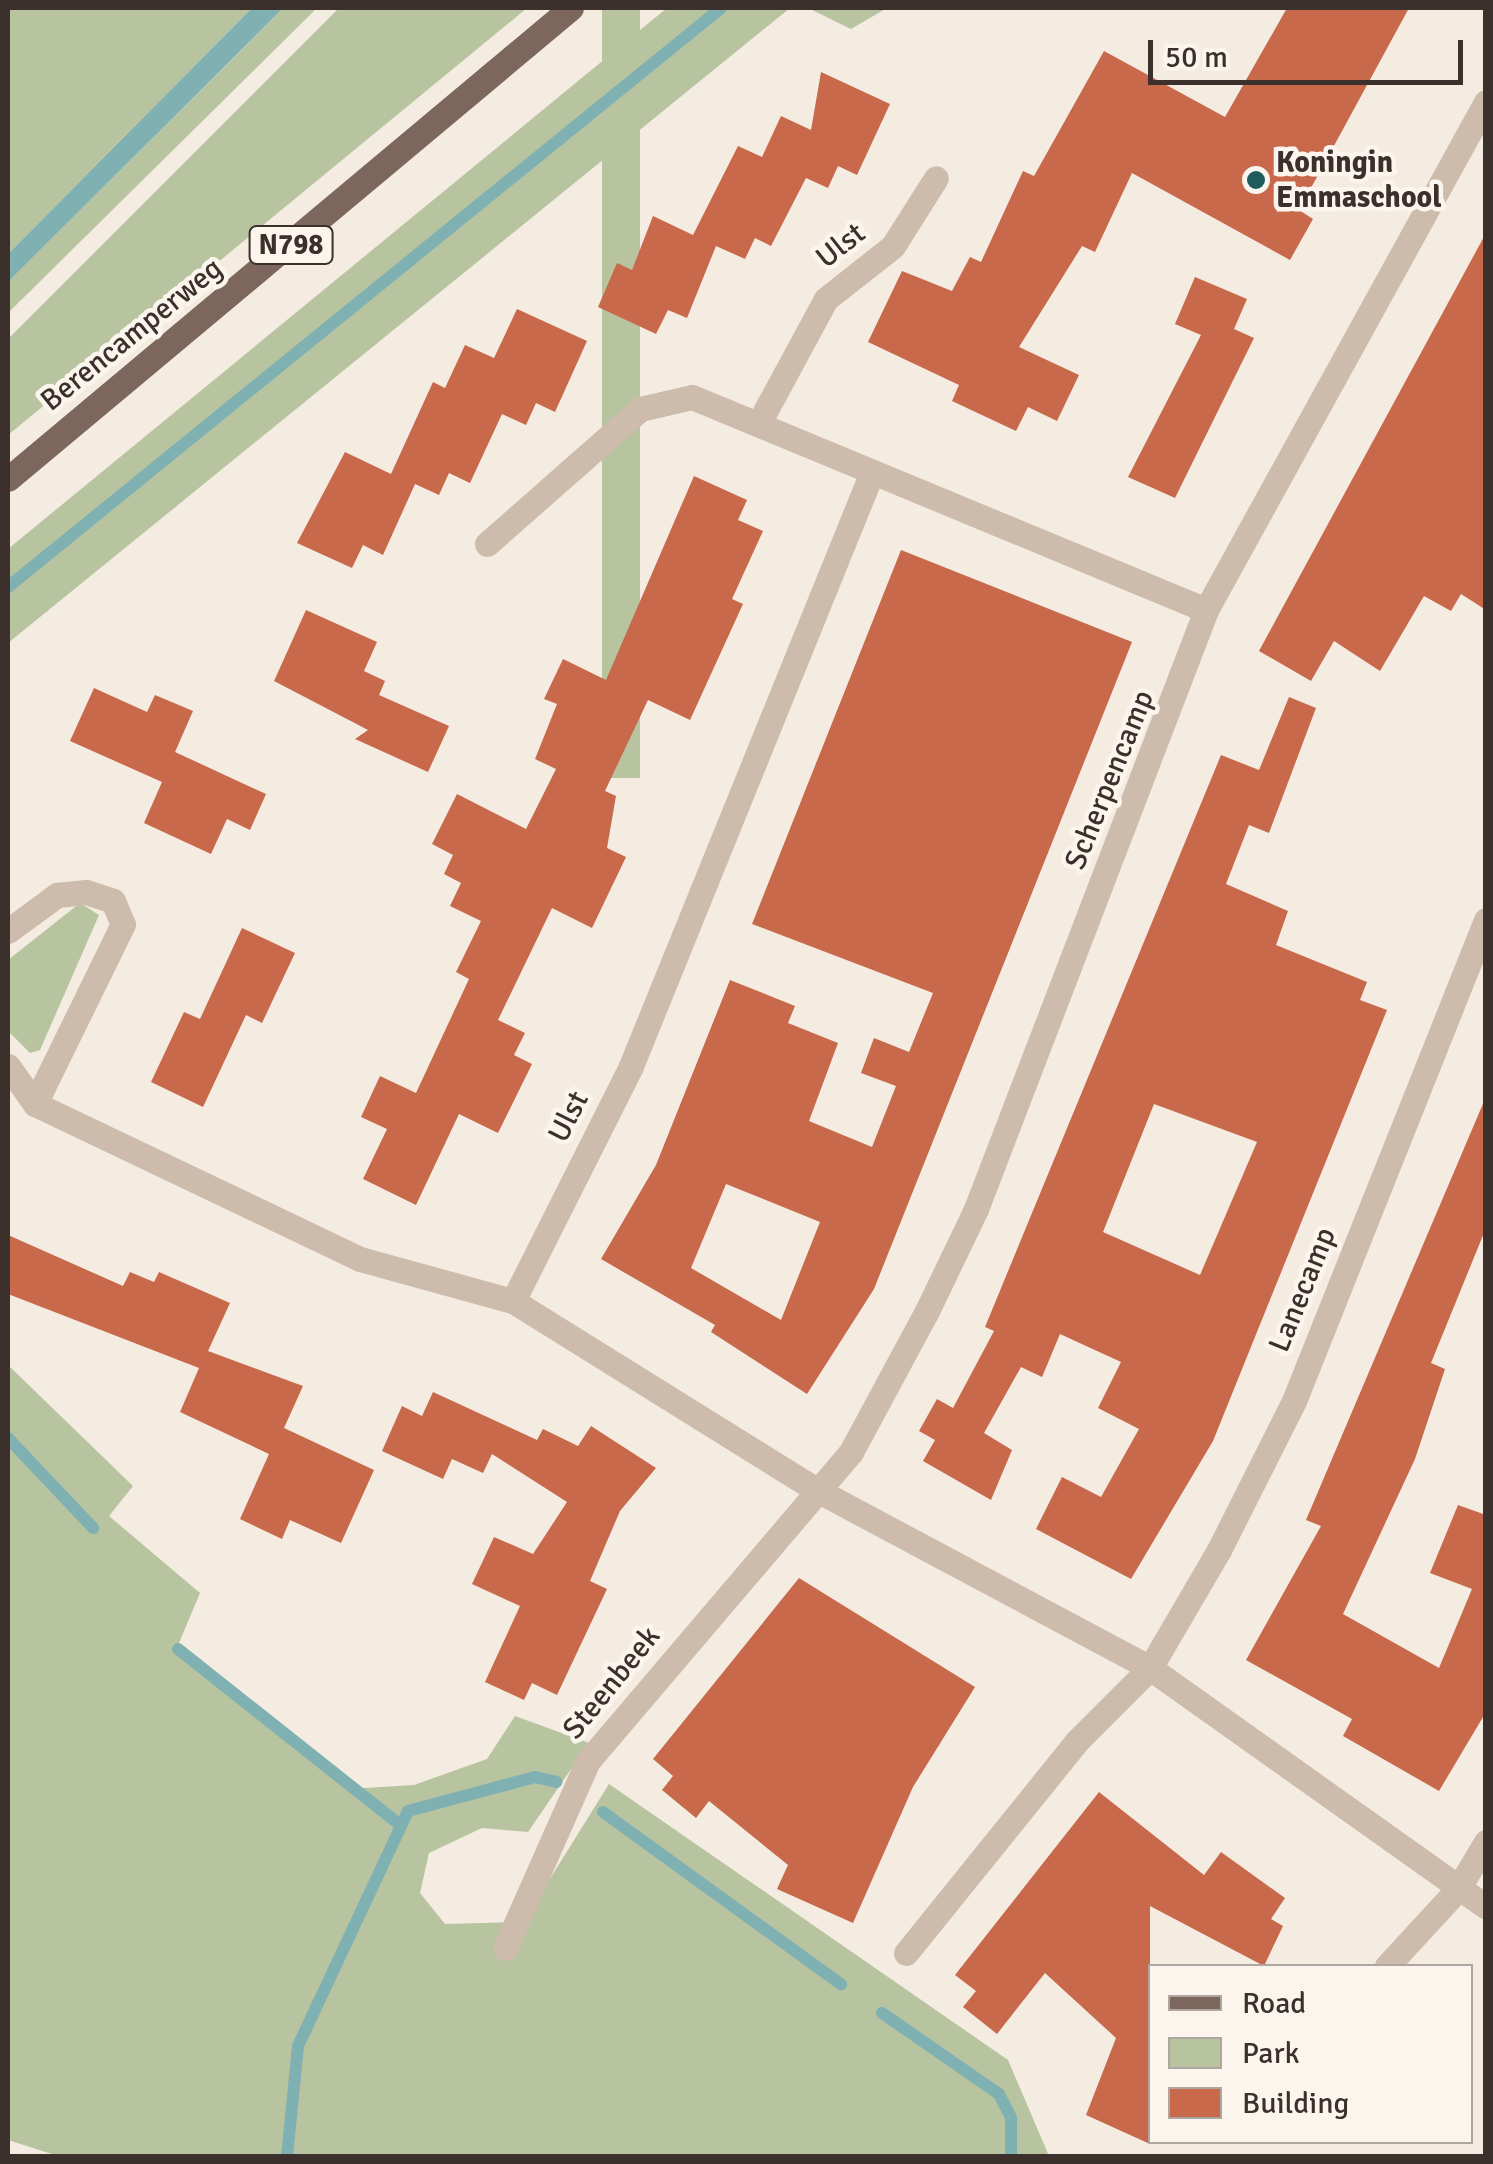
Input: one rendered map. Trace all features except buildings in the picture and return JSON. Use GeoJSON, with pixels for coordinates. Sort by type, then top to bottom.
{"type":"FeatureCollection","features":[{"type":"Feature","properties":{"kind":"main road","name":"Berencamperweg"},"geometry":{"type":"LineString","coordinates":[[8,479],[572,8]]}},
{"type":"Feature","properties":{"kind":"street","name":"Scherpencamp"},"geometry":{"type":"LineString","coordinates":[[815,1489],[851,1452],[976,1209],[1206,610],[1486,102]]}},
{"type":"Feature","properties":{"kind":"street","name":"Ulst"},"geometry":{"type":"LineString","coordinates":[[760,419],[826,299],[893,246],[936,178]]}},
{"type":"Feature","properties":{"kind":"street"},"geometry":{"type":"LineString","coordinates":[[487,544],[640,410],[692,397],[760,419],[870,477],[1206,610]]}},
{"type":"Feature","properties":{"kind":"street","name":"Ulst"},"geometry":{"type":"LineString","coordinates":[[513,1301],[632,1066],[870,477]]}},
{"type":"Feature","properties":{"kind":"street"},"geometry":{"type":"LineString","coordinates":[[8,931],[57,896],[86,892],[113,901],[123,924],[34,1104]]}},
{"type":"Feature","properties":{"kind":"street","name":"Lanecamp"},"geometry":{"type":"LineString","coordinates":[[1150,1668],[1294,1400],[1486,920]]}},
{"type":"Feature","properties":{"kind":"street"},"geometry":{"type":"LineString","coordinates":[[8,1066],[34,1104],[360,1258],[513,1301],[815,1489],[1150,1668],[1486,1908]]}},
{"type":"Feature","properties":{"kind":"street","name":"Steenbeek"},"geometry":{"type":"LineString","coordinates":[[505,1948],[588,1762],[815,1489]]}},
{"type":"Feature","properties":{"kind":"street"},"geometry":{"type":"LineString","coordinates":[[906,1953],[1076,1742],[1150,1668]]}},
{"type":"Feature","properties":{"kind":"street"},"geometry":{"type":"LineString","coordinates":[[1389,1964],[1458,1889],[1486,1842]]}},
{"type":"Feature","properties":{"kind":"green space"},"geometry":{"type":"Polygon","coordinates":[[[8,8],[252,8],[8,254],[8,8]]]}},
{"type":"Feature","properties":{"kind":"green space"},"geometry":{"type":"Polygon","coordinates":[[[283,8],[317,8],[8,313],[8,282],[283,8]]]}},
{"type":"Feature","properties":{"kind":"green space"},"geometry":{"type":"Polygon","coordinates":[[[339,8],[527,8],[8,435],[8,339],[339,8]]]}},
{"type":"Feature","properties":{"kind":"green space"},"geometry":{"type":"Polygon","coordinates":[[[602,8],[640,8],[640,778],[602,778],[602,8]]]}},
{"type":"Feature","properties":{"kind":"green space"},"geometry":{"type":"Polygon","coordinates":[[[667,8],[790,8],[8,643],[8,549],[667,8]]]}},
{"type":"Feature","properties":{"kind":"green space"},"geometry":{"type":"Polygon","coordinates":[[[808,8],[887,8],[851,29],[808,8]]]}},
{"type":"Feature","properties":{"kind":"green space"},"geometry":{"type":"Polygon","coordinates":[[[80,903],[99,915],[40,1050],[30,1053],[8,1031],[8,960],[80,903]]]}},
{"type":"Feature","properties":{"kind":"green space"},"geometry":{"type":"Polygon","coordinates":[[[8,1365],[133,1486],[109,1516],[200,1593],[176,1650],[348,1789],[414,1785],[487,1759],[515,1716],[589,1743],[528,1832],[482,1828],[429,1853],[420,1893],[445,1924],[523,1922],[609,1784],[1008,2060],[1049,2156],[58,2156],[8,2140],[8,1365]]]}},
{"type":"Feature","properties":{"kind":"water"},"geometry":{"type":"Polygon","coordinates":[[[252,8],[283,8],[8,282],[8,254],[252,8]]]}},
{"type":"Feature","properties":{"kind":"waterway"},"geometry":{"type":"LineString","coordinates":[[8,587],[721,8]]}},
{"type":"Feature","properties":{"kind":"waterway"},"geometry":{"type":"LineString","coordinates":[[8,1438],[93,1528]]}},
{"type":"Feature","properties":{"kind":"waterway"},"geometry":{"type":"LineString","coordinates":[[178,1649],[400,1825]]}},
{"type":"Feature","properties":{"kind":"waterway"},"geometry":{"type":"LineString","coordinates":[[287,2156],[298,2046],[408,1811],[535,1777],[556,1782]]}},
{"type":"Feature","properties":{"kind":"waterway"},"geometry":{"type":"LineString","coordinates":[[603,1812],[841,1984]]}},
{"type":"Feature","properties":{"kind":"waterway"},"geometry":{"type":"LineString","coordinates":[[882,2013],[999,2094],[1011,2118],[1011,2156]]}},
{"type":"Feature","properties":{"kind":"place","name":"Koningin Emmaschool"},"geometry":{"type":"Point","coordinates":[1256,180]}}]}
